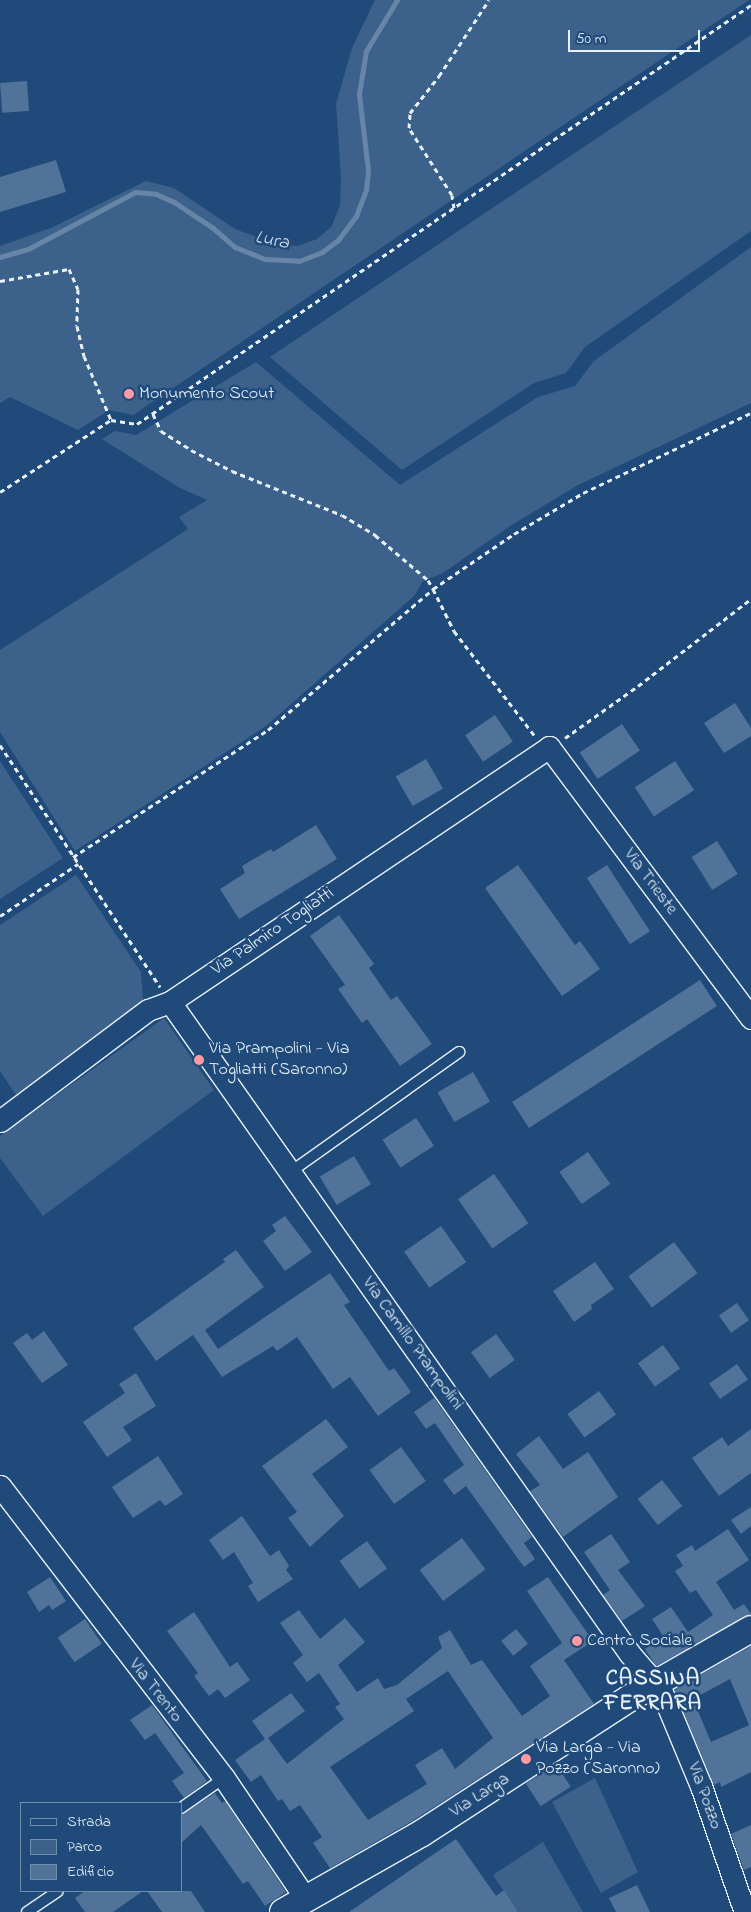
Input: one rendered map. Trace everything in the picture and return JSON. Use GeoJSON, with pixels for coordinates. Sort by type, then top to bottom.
{"type":"FeatureCollection","features":[{"type":"Feature","properties":{"kind":"street","name":"Via Palmiro Togliatti"},"geometry":{"type":"LineString","coordinates":[[0,1121],[148,1010],[170,1002],[549,747]]}},
{"type":"Feature","properties":{"kind":"street","name":"Via Trieste"},"geometry":{"type":"LineString","coordinates":[[549,747],[751,1018]]}},
{"type":"Feature","properties":{"kind":"street","name":"Via Camillo Prampolini"},"geometry":{"type":"LineString","coordinates":[[170,1002],[630,1654],[655,1684]]}},
{"type":"Feature","properties":{"kind":"street","name":"Via Trento"},"geometry":{"type":"LineString","coordinates":[[0,1486],[224,1778],[306,1899]]}},
{"type":"Feature","properties":{"kind":"street","name":"Via Larga"},"geometry":{"type":"LineString","coordinates":[[283,1912],[422,1833],[655,1684],[751,1630]]}},
{"type":"Feature","properties":{"kind":"street","name":"Via Pozzo"},"geometry":{"type":"LineString","coordinates":[[655,1684],[666,1698],[694,1769],[745,1912]]}},
{"type":"Feature","properties":{"kind":"lane"},"geometry":{"type":"LineString","coordinates":[[289,1173],[459,1052]]}},
{"type":"Feature","properties":{"kind":"lane"},"geometry":{"type":"LineString","coordinates":[[182,1807],[224,1778]]}},
{"type":"Feature","properties":{"kind":"lane"},"geometry":{"type":"LineString","coordinates":[[27,1912],[57,1892]]}},
{"type":"Feature","properties":{"kind":"path"},"geometry":{"type":"LineString","coordinates":[[454,209],[452,195],[409,128],[410,113],[439,76],[489,0]]}},
{"type":"Feature","properties":{"kind":"path"},"geometry":{"type":"LineString","coordinates":[[0,492],[111,420],[137,424],[153,414],[751,5]]}},
{"type":"Feature","properties":{"kind":"path"},"geometry":{"type":"LineString","coordinates":[[0,281],[69,269],[78,289],[77,326],[84,356],[111,420]]}},
{"type":"Feature","properties":{"kind":"path"},"geometry":{"type":"LineString","coordinates":[[73,857],[268,730],[433,589],[514,534],[583,493],[751,413]]}},
{"type":"Feature","properties":{"kind":"path"},"geometry":{"type":"LineString","coordinates":[[153,414],[162,431],[190,450],[232,471],[342,515],[375,535],[428,580],[454,631],[537,739],[549,747],[638,686],[751,599]]}},
{"type":"Feature","properties":{"kind":"path"},"geometry":{"type":"LineString","coordinates":[[0,745],[170,1002]]}},
{"type":"Feature","properties":{"kind":"path"},"geometry":{"type":"LineString","coordinates":[[0,916],[78,864]]}},
{"type":"Feature","properties":{"kind":"green space"},"geometry":{"type":"Polygon","coordinates":[[[375,0],[749,0],[133,415],[109,410],[78,430],[10,397],[0,403],[0,246],[51,228],[146,181],[174,188],[235,229],[276,244],[298,246],[317,239],[332,226],[340,205],[341,177],[336,104],[352,48],[375,0]]]}},
{"type":"Feature","properties":{"kind":"green space"},"geometry":{"type":"Polygon","coordinates":[[[751,35],[751,231],[585,347],[566,373],[534,383],[402,470],[270,357],[751,35]]]}},
{"type":"Feature","properties":{"kind":"green space"},"geometry":{"type":"Polygon","coordinates":[[[751,247],[751,403],[578,485],[510,526],[443,573],[423,581],[414,596],[266,726],[75,851],[0,732],[0,650],[188,529],[179,517],[207,500],[180,488],[102,439],[115,431],[136,435],[256,362],[400,485],[538,397],[575,386],[594,361],[751,247]]]}},
{"type":"Feature","properties":{"kind":"green space"},"geometry":{"type":"Polygon","coordinates":[[[0,761],[63,858],[0,899],[0,761]]]}},
{"type":"Feature","properties":{"kind":"green space"},"geometry":{"type":"Polygon","coordinates":[[[76,875],[141,972],[143,1000],[16,1095],[0,1071],[0,925],[76,875]]]}},
{"type":"Feature","properties":{"kind":"green space"},"geometry":{"type":"Polygon","coordinates":[[[164,1018],[214,1090],[43,1216],[0,1158],[0,1136],[164,1018]]]}},
{"type":"Feature","properties":{"kind":"green space"},"geometry":{"type":"Polygon","coordinates":[[[595,1778],[638,1872],[601,1893],[552,1802],[595,1778]]]}},
{"type":"Feature","properties":{"kind":"green space"},"geometry":{"type":"Polygon","coordinates":[[[543,1842],[583,1912],[518,1912],[493,1875],[543,1842]]]}},
{"type":"Feature","properties":{"kind":"building"},"geometry":{"type":"Polygon","coordinates":[[[27,81],[29,111],[2,113],[0,83],[27,81]]]}},
{"type":"Feature","properties":{"kind":"building"},"geometry":{"type":"Polygon","coordinates":[[[56,160],[66,192],[0,212],[0,177],[56,160]]]}},
{"type":"Feature","properties":{"kind":"building"},"geometry":{"type":"Polygon","coordinates":[[[735,703],[751,728],[751,736],[724,753],[704,723],[735,703]]]}},
{"type":"Feature","properties":{"kind":"building"},"geometry":{"type":"Polygon","coordinates":[[[495,715],[513,742],[483,762],[465,735],[495,715]]]}},
{"type":"Feature","properties":{"kind":"building"},"geometry":{"type":"Polygon","coordinates":[[[622,724],[640,751],[598,779],[580,753],[622,724]]]}},
{"type":"Feature","properties":{"kind":"building"},"geometry":{"type":"Polygon","coordinates":[[[426,759],[443,788],[413,806],[396,777],[426,759]]]}},
{"type":"Feature","properties":{"kind":"building"},"geometry":{"type":"Polygon","coordinates":[[[675,761],[694,790],[654,816],[635,787],[675,761]]]}},
{"type":"Feature","properties":{"kind":"building"},"geometry":{"type":"Polygon","coordinates":[[[316,825],[337,859],[239,919],[220,889],[245,873],[242,866],[271,849],[273,852],[316,825]]]}},
{"type":"Feature","properties":{"kind":"building"},"geometry":{"type":"Polygon","coordinates":[[[717,841],[738,874],[712,890],[692,857],[717,841]]]}},
{"type":"Feature","properties":{"kind":"building"},"geometry":{"type":"Polygon","coordinates":[[[518,865],[575,945],[580,941],[600,969],[562,996],[485,888],[518,865]]]}},
{"type":"Feature","properties":{"kind":"building"},"geometry":{"type":"Polygon","coordinates":[[[607,865],[650,931],[630,944],[587,878],[607,865]]]}},
{"type":"Feature","properties":{"kind":"building"},"geometry":{"type":"Polygon","coordinates":[[[339,915],[374,964],[369,968],[391,1000],[397,996],[432,1044],[400,1066],[367,1019],[362,1023],[338,989],[345,985],[310,936],[339,915]]]}},
{"type":"Feature","properties":{"kind":"building"},"geometry":{"type":"Polygon","coordinates":[[[700,980],[717,1006],[529,1128],[512,1102],[700,980]]]}},
{"type":"Feature","properties":{"kind":"building"},"geometry":{"type":"Polygon","coordinates":[[[473,1072],[490,1101],[454,1122],[437,1092],[473,1072]]]}},
{"type":"Feature","properties":{"kind":"building"},"geometry":{"type":"Polygon","coordinates":[[[416,1118],[434,1146],[400,1167],[382,1140],[416,1118]]]}},
{"type":"Feature","properties":{"kind":"building"},"geometry":{"type":"Polygon","coordinates":[[[588,1152],[610,1184],[582,1204],[559,1172],[588,1152]]]}},
{"type":"Feature","properties":{"kind":"building"},"geometry":{"type":"Polygon","coordinates":[[[354,1156],[371,1184],[337,1205],[320,1177],[354,1156]]]}},
{"type":"Feature","properties":{"kind":"building"},"geometry":{"type":"Polygon","coordinates":[[[494,1174],[528,1223],[492,1248],[458,1199],[494,1174]]]}},
{"type":"Feature","properties":{"kind":"building"},"geometry":{"type":"Polygon","coordinates":[[[285,1216],[312,1252],[285,1271],[263,1241],[276,1231],[272,1225],[285,1216]]]}},
{"type":"Feature","properties":{"kind":"building"},"geometry":{"type":"Polygon","coordinates":[[[441,1226],[466,1262],[429,1288],[404,1252],[441,1226]]]}},
{"type":"Feature","properties":{"kind":"building"},"geometry":{"type":"Polygon","coordinates":[[[674,1242],[697,1273],[652,1307],[628,1276],[674,1242]]]}},
{"type":"Feature","properties":{"kind":"building"},"geometry":{"type":"Polygon","coordinates":[[[236,1250],[264,1287],[205,1330],[218,1349],[330,1273],[350,1302],[344,1305],[389,1371],[394,1368],[411,1392],[378,1416],[350,1377],[333,1389],[297,1337],[277,1351],[273,1346],[222,1377],[193,1335],[156,1361],[133,1328],[225,1262],[223,1259],[236,1250]]]}},
{"type":"Feature","properties":{"kind":"building"},"geometry":{"type":"Polygon","coordinates":[[[595,1262],[614,1289],[591,1305],[592,1309],[574,1322],[553,1291],[595,1262]]]}},
{"type":"Feature","properties":{"kind":"building"},"geometry":{"type":"Polygon","coordinates":[[[737,1303],[749,1320],[731,1333],[719,1316],[737,1303]]]}},
{"type":"Feature","properties":{"kind":"building"},"geometry":{"type":"Polygon","coordinates":[[[44,1331],[68,1365],[42,1383],[13,1343],[27,1333],[32,1340],[44,1331]]]}},
{"type":"Feature","properties":{"kind":"building"},"geometry":{"type":"Polygon","coordinates":[[[496,1334],[515,1360],[490,1378],[471,1352],[496,1334]]]}},
{"type":"Feature","properties":{"kind":"building"},"geometry":{"type":"Polygon","coordinates":[[[663,1345],[680,1368],[655,1387],[638,1363],[663,1345]]]}},
{"type":"Feature","properties":{"kind":"building"},"geometry":{"type":"Polygon","coordinates":[[[737,1364],[748,1380],[720,1399],[709,1384],[737,1364]]]}},
{"type":"Feature","properties":{"kind":"building"},"geometry":{"type":"Polygon","coordinates":[[[136,1373],[156,1406],[123,1427],[132,1440],[107,1457],[83,1422],[125,1393],[119,1384],[136,1373]]]}},
{"type":"Feature","properties":{"kind":"building"},"geometry":{"type":"Polygon","coordinates":[[[599,1391],[616,1414],[584,1437],[567,1414],[599,1391]]]}},
{"type":"Feature","properties":{"kind":"building"},"geometry":{"type":"Polygon","coordinates":[[[434,1398],[532,1537],[524,1543],[535,1559],[524,1567],[466,1486],[454,1495],[443,1480],[464,1465],[435,1423],[426,1429],[414,1412],[434,1398]]]}},
{"type":"Feature","properties":{"kind":"building"},"geometry":{"type":"Polygon","coordinates":[[[326,1419],[348,1447],[312,1474],[344,1516],[310,1547],[288,1518],[297,1512],[262,1466],[326,1419]]]}},
{"type":"Feature","properties":{"kind":"building"},"geometry":{"type":"Polygon","coordinates":[[[751,1429],[751,1473],[719,1496],[692,1458],[722,1437],[728,1446],[751,1429]]]}},
{"type":"Feature","properties":{"kind":"building"},"geometry":{"type":"Polygon","coordinates":[[[539,1436],[563,1469],[588,1452],[618,1497],[563,1537],[530,1491],[540,1485],[516,1454],[539,1436]]]}},
{"type":"Feature","properties":{"kind":"building"},"geometry":{"type":"Polygon","coordinates":[[[401,1447],[426,1481],[394,1504],[369,1470],[401,1447]]]}},
{"type":"Feature","properties":{"kind":"building"},"geometry":{"type":"Polygon","coordinates":[[[158,1456],[183,1494],[165,1506],[160,1500],[133,1518],[112,1487],[158,1456]]]}},
{"type":"Feature","properties":{"kind":"building"},"geometry":{"type":"Polygon","coordinates":[[[662,1480],[682,1506],[658,1525],[638,1499],[662,1480]]]}},
{"type":"Feature","properties":{"kind":"building"},"geometry":{"type":"Polygon","coordinates":[[[751,1507],[751,1526],[741,1534],[731,1520],[751,1507]]]}},
{"type":"Feature","properties":{"kind":"building"},"geometry":{"type":"Polygon","coordinates":[[[242,1516],[270,1556],[279,1550],[289,1566],[286,1570],[293,1579],[258,1602],[248,1586],[253,1583],[234,1552],[223,1560],[209,1540],[242,1516]]]}},
{"type":"Feature","properties":{"kind":"building"},"geometry":{"type":"Polygon","coordinates":[[[728,1529],[749,1560],[716,1582],[734,1610],[744,1604],[751,1614],[656,1666],[645,1649],[663,1636],[652,1619],[671,1607],[688,1632],[713,1615],[696,1590],[690,1593],[675,1571],[683,1566],[676,1555],[692,1545],[695,1551],[728,1529]]]}},
{"type":"Feature","properties":{"kind":"building"},"geometry":{"type":"Polygon","coordinates":[[[611,1534],[630,1562],[618,1570],[645,1606],[622,1621],[603,1595],[610,1590],[584,1552],[611,1534]]]}},
{"type":"Feature","properties":{"kind":"building"},"geometry":{"type":"Polygon","coordinates":[[[462,1538],[485,1569],[443,1601],[420,1570],[462,1538]]]}},
{"type":"Feature","properties":{"kind":"building"},"geometry":{"type":"Polygon","coordinates":[[[367,1541],[387,1569],[359,1588],[339,1561],[367,1541]]]}},
{"type":"Feature","properties":{"kind":"building"},"geometry":{"type":"Polygon","coordinates":[[[50,1577],[66,1601],[52,1610],[49,1605],[39,1612],[27,1592],[50,1577]]]}},
{"type":"Feature","properties":{"kind":"building"},"geometry":{"type":"Polygon","coordinates":[[[548,1577],[593,1641],[564,1660],[594,1704],[414,1820],[330,1868],[313,1843],[322,1837],[300,1805],[290,1811],[282,1799],[278,1801],[261,1775],[251,1782],[235,1760],[265,1739],[252,1721],[291,1693],[305,1711],[268,1738],[287,1764],[344,1719],[335,1707],[340,1704],[319,1673],[307,1682],[293,1663],[303,1655],[280,1623],[299,1610],[320,1639],[345,1618],[365,1642],[338,1665],[357,1692],[378,1678],[384,1689],[397,1685],[442,1648],[438,1637],[450,1630],[471,1665],[482,1660],[522,1716],[550,1696],[530,1666],[562,1643],[527,1591],[548,1577]],[[448,1671],[406,1699],[414,1711],[330,1767],[368,1820],[427,1784],[415,1765],[442,1748],[455,1769],[493,1738],[448,1671]]]}},
{"type":"Feature","properties":{"kind":"building"},"geometry":{"type":"Polygon","coordinates":[[[194,1612],[230,1667],[237,1662],[250,1680],[225,1698],[218,1689],[209,1696],[194,1676],[198,1673],[167,1631],[194,1612]]]}},
{"type":"Feature","properties":{"kind":"building"},"geometry":{"type":"Polygon","coordinates":[[[85,1619],[102,1644],[74,1662],[58,1637],[85,1619]]]}},
{"type":"Feature","properties":{"kind":"building"},"geometry":{"type":"Polygon","coordinates":[[[516,1629],[528,1644],[513,1656],[501,1641],[516,1629]]]}},
{"type":"Feature","properties":{"kind":"building"},"geometry":{"type":"Polygon","coordinates":[[[751,1646],[751,1772],[721,1787],[720,1782],[714,1785],[674,1690],[751,1646]],[[730,1679],[693,1699],[711,1742],[749,1725],[730,1679]]]}},
{"type":"Feature","properties":{"kind":"building"},"geometry":{"type":"Polygon","coordinates":[[[152,1705],[207,1781],[184,1798],[172,1781],[184,1773],[155,1733],[145,1740],[130,1720],[152,1705]]]}},
{"type":"Feature","properties":{"kind":"building"},"geometry":{"type":"Polygon","coordinates":[[[556,1764],[571,1787],[541,1806],[526,1784],[556,1764]]]}},
{"type":"Feature","properties":{"kind":"building"},"geometry":{"type":"Polygon","coordinates":[[[215,1793],[222,1803],[225,1801],[286,1892],[265,1906],[248,1881],[243,1884],[201,1825],[182,1842],[182,1814],[215,1793]]]}},
{"type":"Feature","properties":{"kind":"building"},"geometry":{"type":"Polygon","coordinates":[[[751,1825],[751,1867],[744,1870],[731,1834],[751,1825]]]}},
{"type":"Feature","properties":{"kind":"building"},"geometry":{"type":"Polygon","coordinates":[[[456,1839],[496,1896],[504,1890],[518,1912],[349,1912],[456,1839]]]}},
{"type":"Feature","properties":{"kind":"building"},"geometry":{"type":"Polygon","coordinates":[[[637,1885],[650,1912],[616,1912],[609,1898],[637,1885]]]}},
{"type":"Feature","properties":{"kind":"building"},"geometry":{"type":"Polygon","coordinates":[[[191,1891],[205,1912],[162,1912],[148,1892],[191,1891]]]}},
{"type":"Feature","properties":{"kind":"building"},"geometry":{"type":"Polygon","coordinates":[[[84,1892],[142,1892],[113,1912],[85,1912],[75,1898],[84,1892]]]}},
{"type":"Feature","properties":{"kind":"waterway","name":"Lura"},"geometry":{"type":"LineString","coordinates":[[0,257],[28,249],[135,192],[156,194],[174,202],[213,228],[235,247],[265,259],[299,261],[322,252],[338,240],[356,216],[366,190],[368,170],[359,94],[366,51],[397,0]]}},
{"type":"Feature","properties":{"kind":"place","name":"Monumento Scout"},"geometry":{"type":"Point","coordinates":[129,394]}},
{"type":"Feature","properties":{"kind":"place","name":"Via Prampolini - Via Togliatti (Saronno)"},"geometry":{"type":"Point","coordinates":[199,1060]}},
{"type":"Feature","properties":{"kind":"place","name":"Centro Sociale"},"geometry":{"type":"Point","coordinates":[577,1641]}},
{"type":"Feature","properties":{"kind":"place","name":"Via Larga - Via Pozzo (Saronno)"},"geometry":{"type":"Point","coordinates":[526,1759]}},
{"type":"Feature","properties":{"kind":"district","name":"CASSINA FERRARA"},"geometry":{"type":"Point","coordinates":[653,1692]}}]}
